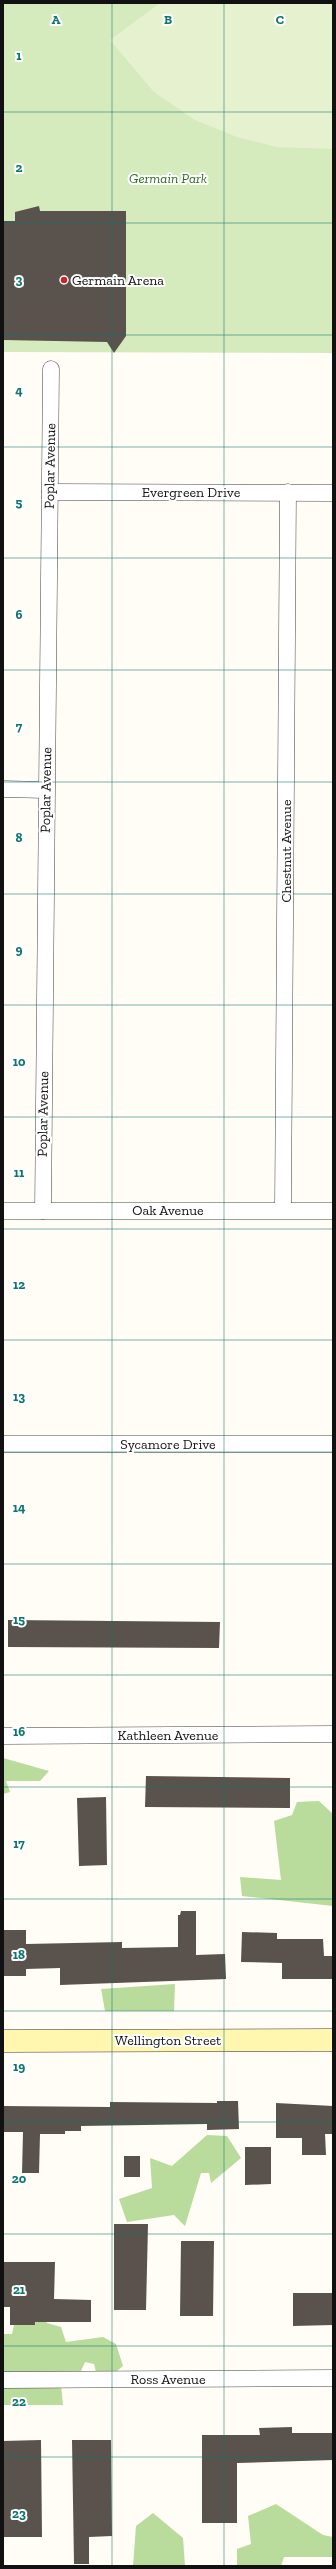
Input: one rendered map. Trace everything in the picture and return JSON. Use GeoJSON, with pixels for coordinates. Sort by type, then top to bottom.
{"type":"FeatureCollection","features":[{"type":"Feature","properties":{"kind":"main road","name":"Wellington Street"},"geometry":{"type":"LineString","coordinates":[[3,2041],[333,2040]]}},
{"type":"Feature","properties":{"kind":"street","name":"Poplar Avenue"},"geometry":{"type":"LineString","coordinates":[[42,1211],[50,369]]}},
{"type":"Feature","properties":{"kind":"street","name":"Evergreen Drive"},"geometry":{"type":"LineString","coordinates":[[50,492],[333,493]]}},
{"type":"Feature","properties":{"kind":"street","name":"Chestnut Avenue"},"geometry":{"type":"LineString","coordinates":[[283,1210],[288,492]]}},
{"type":"Feature","properties":{"kind":"street"},"geometry":{"type":"LineString","coordinates":[[3,789],[46,790]]}},
{"type":"Feature","properties":{"kind":"street","name":"Oak Avenue"},"geometry":{"type":"LineString","coordinates":[[3,1210],[333,1211]]}},
{"type":"Feature","properties":{"kind":"street","name":"Sycamore Drive"},"geometry":{"type":"LineString","coordinates":[[3,1444],[333,1444]]}},
{"type":"Feature","properties":{"kind":"street","name":"Kathleen Avenue"},"geometry":{"type":"LineString","coordinates":[[3,1736],[333,1734]]}},
{"type":"Feature","properties":{"kind":"street","name":"Ross Avenue"},"geometry":{"type":"LineString","coordinates":[[3,2380],[333,2378]]}},
{"type":"Feature","properties":{"kind":"green space","name":"Germain Park"},"geometry":{"type":"Polygon","coordinates":[[[3,3],[333,3],[333,353],[3,352],[3,3]]]}},
{"type":"Feature","properties":{"kind":"green space"},"geometry":{"type":"Polygon","coordinates":[[[160,3],[333,3],[333,149],[277,147],[237,137],[195,120],[154,92],[110,40],[160,3]]]}},
{"type":"Feature","properties":{"kind":"green space"},"geometry":{"type":"Polygon","coordinates":[[[3,1758],[49,1771],[40,1781],[6,1781],[10,1792],[3,1794],[3,1758]]]}},
{"type":"Feature","properties":{"kind":"green space"},"geometry":{"type":"Polygon","coordinates":[[[319,1801],[333,1814],[333,1906],[242,1896],[240,1877],[281,1880],[274,1821],[292,1815],[297,1802],[319,1801]]]}},
{"type":"Feature","properties":{"kind":"green space"},"geometry":{"type":"Polygon","coordinates":[[[175,1984],[174,2011],[105,2011],[101,1989],[175,1984]]]}},
{"type":"Feature","properties":{"kind":"green space"},"geometry":{"type":"Polygon","coordinates":[[[207,2135],[227,2136],[241,2158],[211,2183],[209,2173],[201,2173],[185,2226],[174,2215],[127,2222],[119,2199],[152,2188],[150,2158],[172,2166],[207,2135]]]}},
{"type":"Feature","properties":{"kind":"green space"},"geometry":{"type":"Polygon","coordinates":[[[36,2318],[45,2318],[47,2323],[61,2327],[66,2342],[103,2337],[116,2344],[123,2366],[111,2376],[96,2372],[94,2364],[85,2362],[80,2373],[60,2375],[63,2405],[3,2405],[3,2334],[12,2334],[14,2325],[35,2325],[36,2318]]]}},
{"type":"Feature","properties":{"kind":"green space"},"geometry":{"type":"Polygon","coordinates":[[[276,2504],[323,2535],[333,2537],[333,2557],[284,2557],[281,2566],[237,2566],[237,2549],[251,2544],[248,2516],[276,2504]]]}},
{"type":"Feature","properties":{"kind":"green space"},"geometry":{"type":"Polygon","coordinates":[[[153,2513],[183,2538],[185,2566],[133,2566],[136,2526],[153,2513]]]}},
{"type":"Feature","properties":{"kind":"building","name":"Germain Arena"},"geometry":{"type":"Polygon","coordinates":[[[39,206],[40,211],[126,211],[126,336],[114,353],[107,342],[3,340],[3,221],[15,221],[15,212],[39,206]]]}},
{"type":"Feature","properties":{"kind":"building"},"geometry":{"type":"Polygon","coordinates":[[[8,1620],[220,1622],[219,1648],[8,1647],[8,1620]]]}},
{"type":"Feature","properties":{"kind":"building"},"geometry":{"type":"Polygon","coordinates":[[[146,1776],[290,1778],[290,1808],[145,1807],[146,1776]]]}},
{"type":"Feature","properties":{"kind":"building"},"geometry":{"type":"Polygon","coordinates":[[[106,1797],[107,1865],[79,1866],[77,1798],[106,1797]]]}},
{"type":"Feature","properties":{"kind":"building"},"geometry":{"type":"Polygon","coordinates":[[[181,1911],[196,1911],[196,1955],[225,1954],[226,1979],[60,1985],[60,1968],[26,1969],[26,1976],[3,1976],[3,1930],[26,1930],[26,1944],[122,1942],[122,1948],[178,1947],[178,1915],[180,1915],[181,1911]]]}},
{"type":"Feature","properties":{"kind":"building"},"geometry":{"type":"Polygon","coordinates":[[[242,1932],[277,1933],[277,1939],[323,1939],[324,1956],[333,1956],[333,1979],[282,1979],[282,1963],[241,1962],[242,1932]]]}},
{"type":"Feature","properties":{"kind":"building"},"geometry":{"type":"Polygon","coordinates":[[[217,2101],[238,2101],[239,2129],[207,2130],[207,2124],[81,2126],[81,2131],[65,2131],[65,2134],[40,2134],[39,2173],[22,2173],[23,2132],[3,2132],[3,2106],[110,2107],[110,2102],[217,2103],[217,2101]]]}},
{"type":"Feature","properties":{"kind":"building"},"geometry":{"type":"Polygon","coordinates":[[[276,2103],[333,2106],[333,2134],[325,2134],[326,2155],[302,2155],[302,2138],[276,2138],[276,2103]]]}},
{"type":"Feature","properties":{"kind":"building"},"geometry":{"type":"Polygon","coordinates":[[[245,2147],[271,2147],[271,2184],[245,2185],[245,2147]]]}},
{"type":"Feature","properties":{"kind":"building"},"geometry":{"type":"Polygon","coordinates":[[[124,2156],[140,2156],[140,2177],[124,2177],[124,2156]]]}},
{"type":"Feature","properties":{"kind":"building"},"geometry":{"type":"Polygon","coordinates":[[[114,2224],[148,2224],[146,2310],[114,2310],[114,2224]]]}},
{"type":"Feature","properties":{"kind":"building"},"geometry":{"type":"Polygon","coordinates":[[[181,2241],[214,2241],[213,2316],[180,2316],[181,2241]]]}},
{"type":"Feature","properties":{"kind":"building"},"geometry":{"type":"Polygon","coordinates":[[[3,2262],[55,2262],[54,2299],[91,2300],[91,2322],[35,2322],[35,2325],[10,2325],[10,2307],[3,2307],[3,2262]]]}},
{"type":"Feature","properties":{"kind":"building"},"geometry":{"type":"Polygon","coordinates":[[[293,2293],[333,2293],[333,2325],[293,2326],[293,2293]]]}},
{"type":"Feature","properties":{"kind":"building"},"geometry":{"type":"Polygon","coordinates":[[[292,2427],[292,2433],[333,2433],[333,2460],[237,2463],[237,2523],[202,2523],[202,2435],[260,2435],[259,2428],[292,2427]]]}},
{"type":"Feature","properties":{"kind":"building"},"geometry":{"type":"Polygon","coordinates":[[[41,2440],[42,2537],[3,2537],[3,2441],[41,2440]]]}},
{"type":"Feature","properties":{"kind":"building"},"geometry":{"type":"Polygon","coordinates":[[[72,2440],[111,2440],[112,2536],[89,2537],[89,2564],[74,2564],[72,2440]]]}},
{"type":"Feature","properties":{"kind":"place","name":"Germain Arena"},"geometry":{"type":"Point","coordinates":[64,280]}}]}
